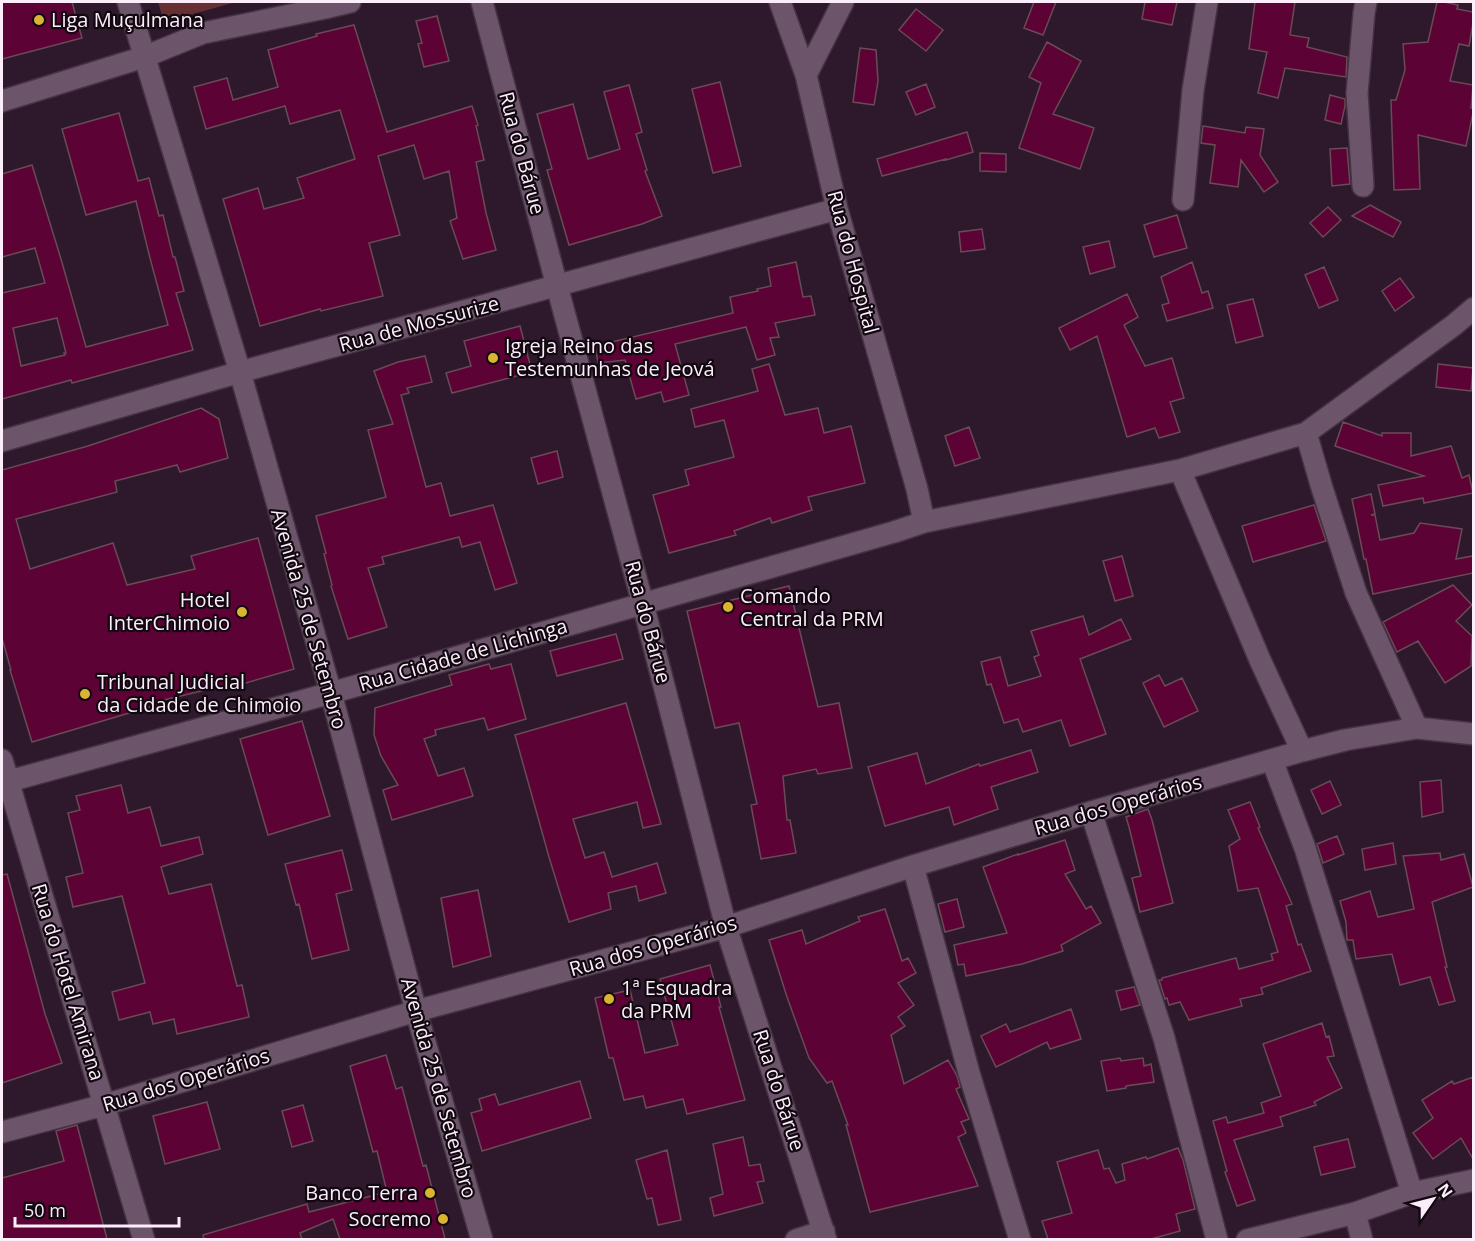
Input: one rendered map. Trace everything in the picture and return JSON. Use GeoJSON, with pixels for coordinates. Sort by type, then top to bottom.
{"type":"FeatureCollection","features":[{"type":"Feature","properties":{"kind":"street","name":"Avenida 25 de Setembro"},"geometry":{"type":"LineString","coordinates":[[128,2],[240,372],[331,693],[416,1011],[482,1239]]}},
{"type":"Feature","properties":{"kind":"street"},"geometry":{"type":"LineString","coordinates":[[2,101],[144,57],[203,33],[350,2]]}},
{"type":"Feature","properties":{"kind":"street","name":"Rua do Bárue"},"geometry":{"type":"LineString","coordinates":[[482,2],[643,604],[726,927],[825,1235]]}},
{"type":"Feature","properties":{"kind":"street","name":"Rua do Hospital"},"geometry":{"type":"LineString","coordinates":[[780,2],[806,75],[837,209],[917,489],[924,522]]}},
{"type":"Feature","properties":{"kind":"street"},"geometry":{"type":"LineString","coordinates":[[806,75],[843,2]]}},
{"type":"Feature","properties":{"kind":"street"},"geometry":{"type":"LineString","coordinates":[[1184,200],[1193,90],[1207,2]]}},
{"type":"Feature","properties":{"kind":"street"},"geometry":{"type":"LineString","coordinates":[[1363,186],[1357,93],[1366,2]]}},
{"type":"Feature","properties":{"kind":"street","name":"Rua de Mossurize"},"geometry":{"type":"LineString","coordinates":[[2,441],[240,372],[837,209]]}},
{"type":"Feature","properties":{"kind":"street"},"geometry":{"type":"LineString","coordinates":[[1417,728],[1356,593],[1306,433],[1455,325],[1473,308]]}},
{"type":"Feature","properties":{"kind":"street","name":"Rua Cidade de Lichinga"},"geometry":{"type":"LineString","coordinates":[[5,782],[331,693],[924,522],[1180,470],[1306,433]]}},
{"type":"Feature","properties":{"kind":"street"},"geometry":{"type":"LineString","coordinates":[[1180,470],[1260,660],[1302,751]]}},
{"type":"Feature","properties":{"kind":"street","name":"Rua dos Operários"},"geometry":{"type":"LineString","coordinates":[[2,1132],[104,1105],[416,1011],[726,927],[913,866],[1302,751],[1345,740],[1417,728],[1473,735]]}},
{"type":"Feature","properties":{"kind":"street","name":"Rua do Hotel Amirana"},"geometry":{"type":"LineString","coordinates":[[2,760],[5,782],[144,1239]]}},
{"type":"Feature","properties":{"kind":"street"},"geometry":{"type":"LineString","coordinates":[[1272,760],[1305,848],[1412,1193]]}},
{"type":"Feature","properties":{"kind":"street"},"geometry":{"type":"LineString","coordinates":[[1091,812],[1164,1038],[1217,1239]]}},
{"type":"Feature","properties":{"kind":"street"},"geometry":{"type":"LineString","coordinates":[[913,866],[969,1073],[1020,1239]]}},
{"type":"Feature","properties":{"kind":"street"},"geometry":{"type":"LineString","coordinates":[[1246,1239],[1355,1213],[1412,1193],[1473,1180]]}},
{"type":"Feature","properties":{"kind":"street"},"geometry":{"type":"LineString","coordinates":[[1355,1213],[1362,1239]]}},
{"type":"Feature","properties":{"kind":"street"},"geometry":{"type":"LineString","coordinates":[[796,1239],[825,1235]]}},
{"type":"Feature","properties":{"kind":"shaded area"},"geometry":{"type":"Polygon","coordinates":[[[158,2],[236,2],[164,22],[158,2]]]}},
{"type":"Feature","properties":{"kind":"building","name":"Liga Muçulmana"},"geometry":{"type":"Polygon","coordinates":[[[2,2],[72,2],[82,38],[2,59],[2,2]]]}},
{"type":"Feature","properties":{"kind":"building"},"geometry":{"type":"Polygon","coordinates":[[[1034,2],[1056,2],[1043,35],[1024,28],[1034,2]]]}},
{"type":"Feature","properties":{"kind":"building"},"geometry":{"type":"Polygon","coordinates":[[[1145,2],[1177,2],[1172,25],[1142,19],[1145,2]]]}},
{"type":"Feature","properties":{"kind":"building"},"geometry":{"type":"Polygon","coordinates":[[[1255,2],[1295,2],[1290,35],[1309,38],[1307,47],[1347,57],[1346,77],[1285,68],[1278,98],[1258,93],[1267,52],[1249,49],[1255,2]]]}},
{"type":"Feature","properties":{"kind":"building"},"geometry":{"type":"Polygon","coordinates":[[[1437,2],[1458,5],[1457,9],[1473,12],[1469,46],[1459,44],[1450,81],[1473,85],[1471,108],[1473,108],[1473,113],[1466,146],[1418,135],[1420,189],[1394,190],[1391,100],[1396,100],[1405,70],[1403,44],[1428,42],[1437,2]]]}},
{"type":"Feature","properties":{"kind":"building"},"geometry":{"type":"Polygon","coordinates":[[[916,9],[943,30],[926,51],[899,30],[916,9]]]}},
{"type":"Feature","properties":{"kind":"building"},"geometry":{"type":"Polygon","coordinates":[[[437,16],[449,61],[424,67],[418,44],[422,43],[416,21],[437,16]]]}},
{"type":"Feature","properties":{"kind":"building"},"geometry":{"type":"Polygon","coordinates":[[[354,25],[387,132],[472,106],[484,160],[476,162],[496,250],[463,259],[450,221],[457,218],[449,171],[424,179],[414,145],[378,156],[400,235],[369,243],[383,296],[321,311],[320,309],[260,326],[223,199],[258,188],[264,209],[304,198],[297,178],[355,159],[340,110],[290,124],[285,106],[206,129],[194,87],[227,78],[233,100],[278,87],[268,50],[317,36],[316,34],[354,25]]]}},
{"type":"Feature","properties":{"kind":"building"},"geometry":{"type":"Polygon","coordinates":[[[1047,42],[1081,61],[1053,114],[1094,128],[1080,169],[1019,148],[1041,83],[1029,77],[1047,42]]]}},
{"type":"Feature","properties":{"kind":"building"},"geometry":{"type":"Polygon","coordinates":[[[860,48],[876,50],[878,81],[874,105],[853,102],[860,48]]]}},
{"type":"Feature","properties":{"kind":"building"},"geometry":{"type":"Polygon","coordinates":[[[720,82],[741,166],[713,173],[692,89],[720,82]]]}},
{"type":"Feature","properties":{"kind":"building"},"geometry":{"type":"Polygon","coordinates":[[[926,84],[935,107],[916,115],[906,92],[926,84]]]}},
{"type":"Feature","properties":{"kind":"building"},"geometry":{"type":"Polygon","coordinates":[[[629,85],[642,132],[636,134],[647,170],[645,171],[662,216],[569,245],[547,170],[552,169],[537,114],[573,104],[588,159],[620,149],[604,92],[629,85]]]}},
{"type":"Feature","properties":{"kind":"building"},"geometry":{"type":"Polygon","coordinates":[[[1330,95],[1345,99],[1341,124],[1325,120],[1330,95]]]}},
{"type":"Feature","properties":{"kind":"building"},"geometry":{"type":"Polygon","coordinates":[[[119,113],[138,181],[149,178],[159,216],[163,215],[184,291],[176,293],[193,350],[72,383],[71,380],[2,399],[2,293],[45,283],[35,248],[2,257],[2,174],[32,165],[86,347],[168,325],[136,201],[86,215],[62,129],[119,113]],[[57,318],[13,328],[21,366],[66,353],[57,318]]]}},
{"type":"Feature","properties":{"kind":"building"},"geometry":{"type":"Polygon","coordinates":[[[1203,126],[1245,133],[1246,127],[1264,129],[1260,155],[1278,182],[1264,192],[1241,160],[1238,187],[1210,183],[1215,145],[1201,143],[1203,126]]]}},
{"type":"Feature","properties":{"kind":"building"},"geometry":{"type":"Polygon","coordinates":[[[967,132],[973,152],[882,176],[877,159],[967,132]]]}},
{"type":"Feature","properties":{"kind":"building"},"geometry":{"type":"Polygon","coordinates":[[[1347,148],[1350,184],[1332,186],[1330,149],[1347,148]]]}},
{"type":"Feature","properties":{"kind":"building"},"geometry":{"type":"Polygon","coordinates":[[[980,153],[1006,154],[1006,172],[980,171],[980,153]]]}},
{"type":"Feature","properties":{"kind":"building"},"geometry":{"type":"Polygon","coordinates":[[[1370,205],[1401,222],[1393,237],[1352,216],[1370,205]]]}},
{"type":"Feature","properties":{"kind":"building"},"geometry":{"type":"Polygon","coordinates":[[[1328,207],[1341,220],[1323,237],[1310,223],[1328,207]]]}},
{"type":"Feature","properties":{"kind":"building"},"geometry":{"type":"Polygon","coordinates":[[[1177,215],[1187,248],[1154,257],[1144,225],[1177,215]]]}},
{"type":"Feature","properties":{"kind":"building"},"geometry":{"type":"Polygon","coordinates":[[[982,229],[985,249],[961,252],[959,232],[982,229]]]}},
{"type":"Feature","properties":{"kind":"building"},"geometry":{"type":"Polygon","coordinates":[[[1109,241],[1115,267],[1090,274],[1083,247],[1109,241]]]}},
{"type":"Feature","properties":{"kind":"building"},"geometry":{"type":"Polygon","coordinates":[[[796,262],[803,297],[811,296],[815,315],[775,323],[779,337],[770,338],[775,355],[757,360],[746,327],[675,344],[689,395],[664,402],[661,392],[636,399],[625,360],[598,363],[595,346],[733,313],[730,297],[771,286],[768,268],[796,262]]]}},
{"type":"Feature","properties":{"kind":"building"},"geometry":{"type":"Polygon","coordinates":[[[1192,262],[1202,293],[1208,291],[1213,308],[1167,321],[1162,305],[1169,303],[1161,277],[1192,262]]]}},
{"type":"Feature","properties":{"kind":"building"},"geometry":{"type":"Polygon","coordinates":[[[1324,267],[1338,300],[1319,308],[1305,275],[1324,267]]]}},
{"type":"Feature","properties":{"kind":"building"},"geometry":{"type":"Polygon","coordinates":[[[1400,278],[1414,297],[1395,311],[1382,291],[1400,278]]]}},
{"type":"Feature","properties":{"kind":"building"},"geometry":{"type":"Polygon","coordinates":[[[1127,294],[1138,317],[1124,325],[1145,366],[1172,358],[1184,398],[1170,402],[1180,432],[1159,438],[1155,428],[1127,437],[1097,336],[1070,350],[1059,328],[1127,294]]]}},
{"type":"Feature","properties":{"kind":"building"},"geometry":{"type":"Polygon","coordinates":[[[1253,299],[1263,336],[1236,343],[1227,305],[1253,299]]]}},
{"type":"Feature","properties":{"kind":"building"},"geometry":{"type":"Polygon","coordinates":[[[520,326],[532,372],[452,393],[446,373],[471,366],[464,341],[520,326]]]}},
{"type":"Feature","properties":{"kind":"building"},"geometry":{"type":"Polygon","coordinates":[[[425,356],[432,382],[407,388],[409,393],[401,395],[426,487],[441,483],[450,516],[493,505],[517,583],[495,590],[480,542],[462,547],[459,537],[382,557],[384,564],[368,568],[387,627],[348,639],[331,586],[324,554],[326,553],[316,516],[386,497],[368,430],[393,424],[374,371],[398,362],[425,356]]]}},
{"type":"Feature","properties":{"kind":"building"},"geometry":{"type":"Polygon","coordinates":[[[769,364],[785,415],[818,408],[824,433],[851,426],[865,483],[808,497],[812,510],[772,523],[770,518],[734,531],[736,535],[669,553],[653,495],[689,485],[685,470],[734,457],[724,420],[695,427],[691,409],[758,391],[752,369],[769,364]]]}},
{"type":"Feature","properties":{"kind":"building"},"geometry":{"type":"Polygon","coordinates":[[[1438,364],[1473,368],[1471,391],[1436,387],[1438,364]]]}},
{"type":"Feature","properties":{"kind":"building"},"geometry":{"type":"Polygon","coordinates":[[[201,408],[219,419],[228,458],[180,472],[177,465],[115,481],[117,492],[16,519],[30,569],[113,543],[127,585],[195,569],[191,556],[258,538],[294,669],[228,688],[227,685],[155,702],[156,705],[32,742],[2,638],[2,470],[88,446],[201,408]]]}},
{"type":"Feature","properties":{"kind":"building"},"geometry":{"type":"Polygon","coordinates":[[[1343,422],[1382,436],[1382,433],[1411,433],[1411,456],[1451,446],[1462,478],[1469,475],[1473,493],[1424,503],[1423,498],[1383,506],[1378,485],[1424,476],[1335,446],[1343,422]]]}},
{"type":"Feature","properties":{"kind":"building"},"geometry":{"type":"Polygon","coordinates":[[[969,427],[980,458],[955,466],[945,436],[969,427]]]}},
{"type":"Feature","properties":{"kind":"building"},"geometry":{"type":"Polygon","coordinates":[[[557,451],[563,477],[538,484],[531,458],[557,451]]]}},
{"type":"Feature","properties":{"kind":"building"},"geometry":{"type":"Polygon","coordinates":[[[1371,494],[1375,514],[1371,515],[1375,515],[1380,540],[1414,533],[1420,523],[1462,529],[1456,559],[1473,556],[1473,573],[1373,594],[1352,499],[1371,494]]]}},
{"type":"Feature","properties":{"kind":"building"},"geometry":{"type":"Polygon","coordinates":[[[1314,505],[1326,541],[1253,562],[1242,526],[1314,505]]]}},
{"type":"Feature","properties":{"kind":"building"},"geometry":{"type":"Polygon","coordinates":[[[1122,556],[1133,596],[1115,601],[1103,561],[1122,556]]]}},
{"type":"Feature","properties":{"kind":"building"},"geometry":{"type":"Polygon","coordinates":[[[1453,585],[1472,605],[1456,621],[1472,636],[1471,666],[1445,683],[1418,641],[1397,652],[1383,622],[1453,585]]]}},
{"type":"Feature","properties":{"kind":"building"},"geometry":{"type":"Polygon","coordinates":[[[789,586],[818,707],[839,703],[852,768],[818,774],[816,769],[783,776],[787,820],[790,820],[796,853],[761,859],[751,805],[757,804],[739,723],[715,728],[687,611],[789,586]]]}},
{"type":"Feature","properties":{"kind":"building"},"geometry":{"type":"Polygon","coordinates":[[[1083,616],[1089,635],[1121,619],[1131,639],[1080,659],[1106,734],[1070,746],[1061,720],[1023,732],[1018,719],[1004,723],[991,684],[987,685],[981,662],[1000,657],[1008,686],[1041,676],[1034,657],[1039,655],[1031,631],[1083,616]]]}},
{"type":"Feature","properties":{"kind":"building"},"geometry":{"type":"Polygon","coordinates":[[[616,634],[623,659],[557,676],[550,651],[616,634]]]}},
{"type":"Feature","properties":{"kind":"building"},"geometry":{"type":"Polygon","coordinates":[[[489,664],[491,669],[511,664],[526,719],[488,730],[484,718],[435,730],[436,735],[424,739],[438,776],[464,768],[473,796],[392,820],[383,790],[398,785],[381,756],[374,735],[375,708],[452,685],[449,675],[489,664]]]}},
{"type":"Feature","properties":{"kind":"building"},"geometry":{"type":"Polygon","coordinates":[[[1159,675],[1165,686],[1182,678],[1198,711],[1164,727],[1143,683],[1159,675]]]}},
{"type":"Feature","properties":{"kind":"building"},"geometry":{"type":"Polygon","coordinates":[[[626,703],[661,824],[643,828],[637,802],[573,819],[585,858],[604,852],[612,877],[657,863],[666,893],[639,901],[636,886],[608,893],[611,909],[569,922],[515,735],[626,703]]]}},
{"type":"Feature","properties":{"kind":"building"},"geometry":{"type":"Polygon","coordinates":[[[302,721],[330,816],[268,835],[240,739],[302,721]]]}},
{"type":"Feature","properties":{"kind":"building"},"geometry":{"type":"Polygon","coordinates":[[[1031,750],[1038,772],[991,787],[998,809],[954,825],[949,807],[885,826],[868,767],[917,753],[926,784],[979,764],[980,766],[1031,750]]]}},
{"type":"Feature","properties":{"kind":"building"},"geometry":{"type":"Polygon","coordinates":[[[1441,780],[1443,812],[1422,817],[1420,782],[1441,780]]]}},
{"type":"Feature","properties":{"kind":"building"},"geometry":{"type":"Polygon","coordinates":[[[1330,781],[1341,805],[1322,814],[1311,790],[1330,781]]]}},
{"type":"Feature","properties":{"kind":"building"},"geometry":{"type":"Polygon","coordinates":[[[121,785],[128,813],[150,807],[161,846],[199,837],[203,854],[161,867],[169,894],[211,884],[237,986],[242,985],[249,1017],[177,1034],[174,1019],[153,1024],[150,1012],[119,1020],[112,992],[145,983],[122,896],[73,907],[66,877],[83,873],[68,813],[80,810],[76,796],[121,785]]]}},
{"type":"Feature","properties":{"kind":"building"},"geometry":{"type":"Polygon","coordinates":[[[1250,802],[1260,827],[1258,828],[1292,904],[1286,906],[1298,945],[1301,944],[1311,971],[1261,988],[1263,994],[1240,999],[1242,1006],[1189,1020],[1180,1002],[1169,1005],[1159,980],[1236,958],[1239,969],[1273,960],[1271,954],[1278,952],[1258,888],[1238,891],[1229,846],[1240,839],[1228,810],[1250,802]]]}},
{"type":"Feature","properties":{"kind":"building"},"geometry":{"type":"Polygon","coordinates":[[[1148,809],[1173,903],[1140,912],[1132,878],[1141,876],[1126,817],[1148,809]]]}},
{"type":"Feature","properties":{"kind":"building"},"geometry":{"type":"Polygon","coordinates":[[[1337,836],[1344,854],[1323,863],[1317,844],[1337,836]]]}},
{"type":"Feature","properties":{"kind":"building"},"geometry":{"type":"Polygon","coordinates":[[[1065,840],[1075,870],[1065,874],[1086,909],[1091,906],[1101,923],[1061,945],[1063,951],[1022,964],[966,976],[964,964],[958,965],[954,945],[1007,933],[983,867],[1065,840]]]}},
{"type":"Feature","properties":{"kind":"building"},"geometry":{"type":"Polygon","coordinates":[[[1393,843],[1396,864],[1365,870],[1362,849],[1393,843]]]}},
{"type":"Feature","properties":{"kind":"building"},"geometry":{"type":"Polygon","coordinates":[[[342,850],[352,890],[336,894],[349,950],[312,959],[299,904],[296,905],[285,864],[342,850]]]}},
{"type":"Feature","properties":{"kind":"building"},"geometry":{"type":"Polygon","coordinates":[[[1440,853],[1441,860],[1464,854],[1473,887],[1432,902],[1447,967],[1445,967],[1455,1001],[1439,1005],[1430,977],[1400,985],[1392,954],[1356,959],[1353,940],[1347,940],[1346,922],[1340,901],[1370,891],[1378,917],[1414,909],[1403,856],[1440,853]]]}},
{"type":"Feature","properties":{"kind":"building"},"geometry":{"type":"Polygon","coordinates":[[[7,874],[45,1014],[62,1063],[2,1083],[2,875],[7,874]]]}},
{"type":"Feature","properties":{"kind":"building"},"geometry":{"type":"Polygon","coordinates":[[[478,890],[491,956],[453,967],[441,898],[478,890]]]}},
{"type":"Feature","properties":{"kind":"building"},"geometry":{"type":"Polygon","coordinates":[[[957,899],[964,927],[945,932],[938,904],[957,899]]]}},
{"type":"Feature","properties":{"kind":"building"},"geometry":{"type":"Polygon","coordinates":[[[885,909],[902,961],[908,958],[916,973],[898,983],[914,1005],[898,1017],[905,1026],[891,1035],[904,1084],[948,1060],[957,1076],[960,1087],[956,1089],[969,1119],[961,1122],[966,1133],[958,1137],[978,1186],[870,1212],[846,1125],[848,1125],[832,1081],[827,1083],[809,1058],[769,940],[802,930],[806,944],[860,921],[858,917],[885,909]]]}},
{"type":"Feature","properties":{"kind":"building"},"geometry":{"type":"Polygon","coordinates":[[[710,965],[721,1007],[719,1007],[745,1100],[687,1114],[683,1099],[646,1108],[643,1096],[624,1100],[613,1058],[609,1058],[595,998],[630,990],[645,1053],[678,1045],[660,979],[710,965]]]}},
{"type":"Feature","properties":{"kind":"building"},"geometry":{"type":"Polygon","coordinates":[[[1134,987],[1140,1005],[1121,1010],[1116,991],[1134,987]]]}},
{"type":"Feature","properties":{"kind":"building"},"geometry":{"type":"Polygon","coordinates":[[[1071,1009],[1081,1039],[1050,1049],[1047,1042],[996,1067],[981,1036],[1006,1024],[1010,1032],[1071,1009]]]}},
{"type":"Feature","properties":{"kind":"building"},"geometry":{"type":"Polygon","coordinates":[[[1322,1023],[1326,1037],[1329,1036],[1334,1056],[1327,1057],[1342,1088],[1314,1102],[1316,1105],[1280,1117],[1283,1126],[1234,1140],[1255,1200],[1237,1206],[1225,1172],[1227,1171],[1213,1121],[1226,1117],[1228,1123],[1264,1113],[1261,1103],[1281,1096],[1263,1044],[1322,1023]]]}},
{"type":"Feature","properties":{"kind":"building"},"geometry":{"type":"Polygon","coordinates":[[[386,1055],[396,1089],[402,1087],[423,1166],[426,1165],[445,1239],[340,1239],[333,1219],[300,1233],[302,1239],[204,1239],[203,1235],[307,1204],[309,1212],[387,1192],[377,1151],[373,1152],[350,1066],[386,1055]]]}},
{"type":"Feature","properties":{"kind":"building"},"geometry":{"type":"Polygon","coordinates":[[[1120,1058],[1121,1061],[1143,1058],[1144,1066],[1151,1064],[1154,1082],[1107,1091],[1101,1061],[1120,1058]]]}},
{"type":"Feature","properties":{"kind":"building"},"geometry":{"type":"Polygon","coordinates":[[[1473,1077],[1473,1159],[1461,1138],[1433,1159],[1413,1133],[1433,1118],[1422,1100],[1452,1081],[1454,1084],[1473,1077]]]}},
{"type":"Feature","properties":{"kind":"building"},"geometry":{"type":"Polygon","coordinates":[[[580,1081],[591,1118],[482,1151],[471,1113],[482,1110],[479,1099],[495,1094],[499,1105],[580,1081]]]}},
{"type":"Feature","properties":{"kind":"building"},"geometry":{"type":"Polygon","coordinates":[[[207,1102],[220,1149],[165,1164],[153,1116],[207,1102]]]}},
{"type":"Feature","properties":{"kind":"building"},"geometry":{"type":"Polygon","coordinates":[[[303,1105],[313,1141],[292,1147],[282,1111],[303,1105]]]}},
{"type":"Feature","properties":{"kind":"building"},"geometry":{"type":"Polygon","coordinates":[[[77,1125],[107,1239],[2,1239],[2,1178],[64,1161],[56,1131],[77,1125]]]}},
{"type":"Feature","properties":{"kind":"building"},"geometry":{"type":"Polygon","coordinates":[[[743,1137],[749,1166],[760,1164],[764,1181],[757,1182],[763,1203],[714,1216],[710,1198],[723,1194],[713,1144],[743,1137]]]}},
{"type":"Feature","properties":{"kind":"building"},"geometry":{"type":"Polygon","coordinates":[[[1348,1139],[1355,1167],[1321,1175],[1314,1147],[1348,1139]]]}},
{"type":"Feature","properties":{"kind":"building"},"geometry":{"type":"Polygon","coordinates":[[[1178,1148],[1195,1209],[1176,1214],[1180,1231],[1151,1239],[1048,1239],[1042,1221],[1072,1213],[1057,1162],[1098,1150],[1104,1169],[1109,1168],[1116,1183],[1125,1180],[1122,1164],[1146,1157],[1147,1159],[1178,1148]]]}},
{"type":"Feature","properties":{"kind":"building"},"geometry":{"type":"Polygon","coordinates":[[[667,1150],[681,1220],[658,1225],[652,1198],[647,1199],[636,1160],[667,1150]]]}},
{"type":"Feature","properties":{"kind":"place","name":"Liga Muçulmana"},"geometry":{"type":"Point","coordinates":[39,20]}},
{"type":"Feature","properties":{"kind":"place","name":"Igreja Reino das Testemunhas de Jeová"},"geometry":{"type":"Point","coordinates":[493,358]}},
{"type":"Feature","properties":{"kind":"place","name":"Comando Central da PRM"},"geometry":{"type":"Point","coordinates":[728,607]}},
{"type":"Feature","properties":{"kind":"place","name":"Hotel InterChimoio"},"geometry":{"type":"Point","coordinates":[242,612]}},
{"type":"Feature","properties":{"kind":"place","name":"Tribunal Judicial da Cidade de Chimoio"},"geometry":{"type":"Point","coordinates":[85,694]}},
{"type":"Feature","properties":{"kind":"place","name":"1ª Esquadra da PRM"},"geometry":{"type":"Point","coordinates":[609,999]}},
{"type":"Feature","properties":{"kind":"place","name":"Banco Terra"},"geometry":{"type":"Point","coordinates":[430,1193]}},
{"type":"Feature","properties":{"kind":"place","name":"Socremo"},"geometry":{"type":"Point","coordinates":[443,1219]}}]}
